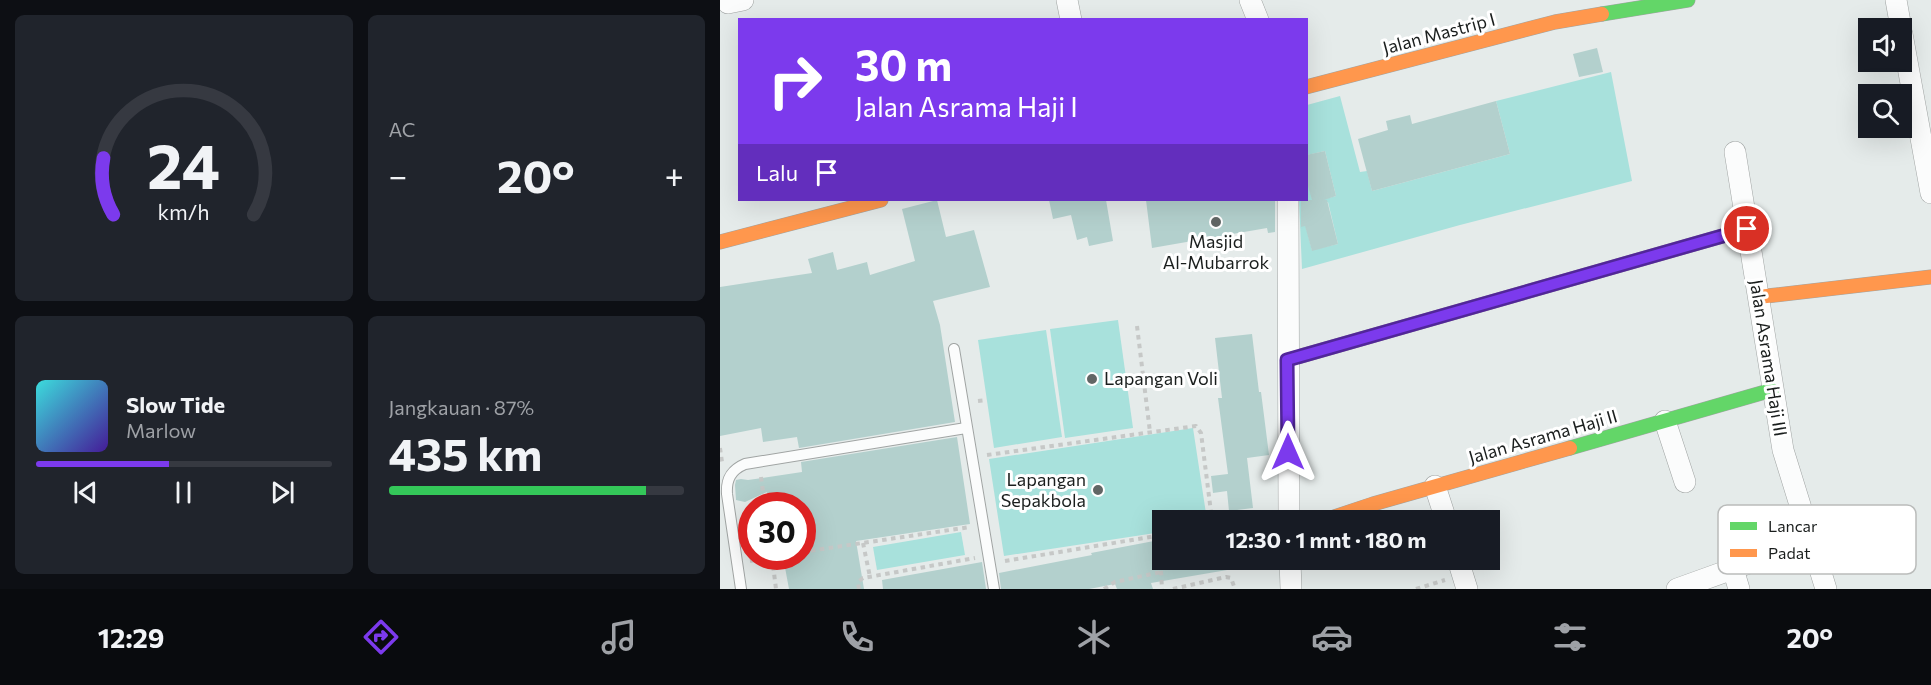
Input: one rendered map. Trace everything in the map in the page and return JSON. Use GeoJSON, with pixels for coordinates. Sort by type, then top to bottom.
{"type":"FeatureCollection","features":[{"type":"Feature","properties":{"kind":"street"},"geometry":{"type":"LineString","coordinates":[[1067,0],[1071,18]]}},
{"type":"Feature","properties":{"kind":"street"},"geometry":{"type":"LineString","coordinates":[[1251,0],[1257,18]]}},
{"type":"Feature","properties":{"kind":"street","name":"Jalan Mastrip I"},"geometry":{"type":"LineString","coordinates":[[1308,86],[1555,22],[1688,0]]}},
{"type":"Feature","properties":{"kind":"street"},"geometry":{"type":"LineString","coordinates":[[1896,0],[1899,18]]}},
{"type":"Feature","properties":{"kind":"street"},"geometry":{"type":"LineString","coordinates":[[1910,72],[1927,150],[1931,193]]}},
{"type":"Feature","properties":{"kind":"street","name":"Jalan Asrama Haji III"},"geometry":{"type":"LineString","coordinates":[[1735,152],[1772,390],[1783,450],[1799,505]]}},
{"type":"Feature","properties":{"kind":"street"},"geometry":{"type":"LineString","coordinates":[[720,242],[877,201]]}},
{"type":"Feature","properties":{"kind":"street"},"geometry":{"type":"LineString","coordinates":[[1288,201],[1289,510]]}},
{"type":"Feature","properties":{"kind":"street"},"geometry":{"type":"LineString","coordinates":[[1287,360],[1747,229]]}},
{"type":"Feature","properties":{"kind":"street"},"geometry":{"type":"LineString","coordinates":[[1758,297],[1931,277]]}},
{"type":"Feature","properties":{"kind":"street","name":"Jalan Asrama Haji II"},"geometry":{"type":"LineString","coordinates":[[1357,510],[1772,390]]}},
{"type":"Feature","properties":{"kind":"street"},"geometry":{"type":"LineString","coordinates":[[1665,421],[1685,482]]}},
{"type":"Feature","properties":{"kind":"street"},"geometry":{"type":"LineString","coordinates":[[1435,486],[1443,510]]}},
{"type":"Feature","properties":{"kind":"street"},"geometry":{"type":"LineString","coordinates":[[1290,570],[1291,589]]}},
{"type":"Feature","properties":{"kind":"street"},"geometry":{"type":"LineString","coordinates":[[1677,589],[1719,574]]}},
{"type":"Feature","properties":{"kind":"street"},"geometry":{"type":"LineString","coordinates":[[1734,574],[1739,589]]}},
{"type":"Feature","properties":{"kind":"street","name":"Jalan Asrama Haji III"},"geometry":{"type":"LineString","coordinates":[[1821,574],[1826,589]]}},
{"type":"Feature","properties":{"kind":"lane"},"geometry":{"type":"LineString","coordinates":[[954,349],[994,589]]}},
{"type":"Feature","properties":{"kind":"lane"},"geometry":{"type":"LineString","coordinates":[[738,562],[726,486],[728,478],[735,469],[759,461],[966,428]]}},
{"type":"Feature","properties":{"kind":"lane"},"geometry":{"type":"LineString","coordinates":[[739,570],[741,589]]}},
{"type":"Feature","properties":{"kind":"path"},"geometry":{"type":"LineString","coordinates":[[1137,326],[1150,432]]}},
{"type":"Feature","properties":{"kind":"path"},"geometry":{"type":"LineString","coordinates":[[971,458],[1198,427],[1201,433],[1211,510]]}},
{"type":"Feature","properties":{"kind":"path"},"geometry":{"type":"LineString","coordinates":[[759,461],[763,492]]}},
{"type":"Feature","properties":{"kind":"path"},"geometry":{"type":"LineString","coordinates":[[816,550],[982,525]]}},
{"type":"Feature","properties":{"kind":"path"},"geometry":{"type":"LineString","coordinates":[[859,589],[858,582],[870,577],[1152,536]]}},
{"type":"Feature","properties":{"kind":"path"},"geometry":{"type":"LineString","coordinates":[[863,543],[870,577]]}},
{"type":"Feature","properties":{"kind":"path"},"geometry":{"type":"LineString","coordinates":[[775,570],[776,589]]}},
{"type":"Feature","properties":{"kind":"path"},"geometry":{"type":"LineString","coordinates":[[1104,589],[1115,582],[1161,572],[1162,589]]}},
{"type":"Feature","properties":{"kind":"path"},"geometry":{"type":"LineString","coordinates":[[1416,589],[1463,574]]}},
{"type":"Feature","properties":{"kind":"path"},"geometry":{"type":"LineString","coordinates":[[1173,589],[1226,577],[1231,578],[1235,589]]}},
{"type":"Feature","properties":{"kind":"shaded area"},"geometry":{"type":"Polygon","coordinates":[[[1611,72],[1632,181],[1460,225],[1302,269],[1299,201],[1308,201],[1308,183],[1313,202],[1336,196],[1325,151],[1308,155],[1308,105],[1340,96],[1360,172],[1367,171],[1372,191],[1510,154],[1496,101],[1611,72]],[[1328,202],[1301,209],[1312,250],[1338,244],[1328,202]]]}},
{"type":"Feature","properties":{"kind":"shaded area","name":"Lapangan Voli"},"geometry":{"type":"Polygon","coordinates":[[[1118,320],[1133,428],[1065,438],[1050,329],[1118,320]]]}},
{"type":"Feature","properties":{"kind":"shaded area","name":"Lapangan Voli"},"geometry":{"type":"Polygon","coordinates":[[[1046,330],[1062,437],[994,448],[978,340],[1046,330]]]}},
{"type":"Feature","properties":{"kind":"shaded area","name":"Lapangan Sepakbola"},"geometry":{"type":"Polygon","coordinates":[[[1193,428],[1205,510],[1152,510],[1152,534],[1004,556],[989,459],[1193,428]]]}},
{"type":"Feature","properties":{"kind":"shaded area"},"geometry":{"type":"Polygon","coordinates":[[[961,532],[965,555],[877,570],[873,547],[961,532]]]}},
{"type":"Feature","properties":{"kind":"building"},"geometry":{"type":"Polygon","coordinates":[[[1597,48],[1603,72],[1579,77],[1573,54],[1597,48]]]}},
{"type":"Feature","properties":{"kind":"building"},"geometry":{"type":"Polygon","coordinates":[[[1496,101],[1510,154],[1372,191],[1358,139],[1388,130],[1386,121],[1410,115],[1412,124],[1496,101]]]}},
{"type":"Feature","properties":{"kind":"building"},"geometry":{"type":"Polygon","coordinates":[[[1325,151],[1336,196],[1324,200],[1327,200],[1338,244],[1312,251],[1305,226],[1301,227],[1301,201],[1312,200],[1308,186],[1308,155],[1325,151]]]}},
{"type":"Feature","properties":{"kind":"building"},"geometry":{"type":"Polygon","coordinates":[[[937,201],[946,237],[974,230],[990,287],[933,301],[940,325],[955,422],[799,448],[797,437],[763,442],[761,428],[720,436],[720,287],[812,273],[808,259],[833,252],[837,270],[867,262],[870,275],[915,261],[902,209],[937,201]]]}},
{"type":"Feature","properties":{"kind":"building"},"geometry":{"type":"Polygon","coordinates":[[[1049,201],[1106,201],[1113,241],[1089,246],[1087,237],[1077,240],[1071,215],[1053,219],[1049,201]]]}},
{"type":"Feature","properties":{"kind":"building","name":"Masjid Al-Mubarrok"},"geometry":{"type":"Polygon","coordinates":[[[1146,201],[1275,201],[1275,232],[1268,233],[1267,228],[1152,248],[1146,201]]]}},
{"type":"Feature","properties":{"kind":"building"},"geometry":{"type":"Polygon","coordinates":[[[1252,334],[1269,455],[1247,458],[1253,508],[1229,510],[1227,491],[1213,493],[1211,476],[1228,474],[1218,398],[1222,398],[1215,338],[1252,334]]]}},
{"type":"Feature","properties":{"kind":"building"},"geometry":{"type":"Polygon","coordinates":[[[957,437],[970,524],[856,541],[864,589],[789,589],[785,570],[816,570],[816,492],[738,492],[738,500],[736,500],[735,485],[736,480],[741,479],[802,472],[801,462],[957,437]]]}},
{"type":"Feature","properties":{"kind":"building"},"geometry":{"type":"Polygon","coordinates":[[[1152,541],[1152,570],[1227,570],[1151,583],[1153,589],[1117,589],[1115,584],[1089,589],[1001,589],[999,573],[1092,555],[1091,553],[1152,541]]]}},
{"type":"Feature","properties":{"kind":"building"},"geometry":{"type":"Polygon","coordinates":[[[982,562],[986,589],[883,589],[882,580],[982,562]]]}},
{"type":"Feature","properties":{"kind":"traffic: fast"},"geometry":{"type":"LineString","coordinates":[[1602,14],[1688,0]]}},
{"type":"Feature","properties":{"kind":"traffic: fast"},"geometry":{"type":"LineString","coordinates":[[1570,448],[1772,390]]}},
{"type":"Feature","properties":{"kind":"traffic: slow"},"geometry":{"type":"LineString","coordinates":[[1308,86],[1555,22],[1602,14]]}},
{"type":"Feature","properties":{"kind":"traffic: slow"},"geometry":{"type":"LineString","coordinates":[[720,242],[877,201]]}},
{"type":"Feature","properties":{"kind":"traffic: slow"},"geometry":{"type":"LineString","coordinates":[[1287,360],[1747,229]]}},
{"type":"Feature","properties":{"kind":"traffic: slow"},"geometry":{"type":"LineString","coordinates":[[1758,297],[1931,277]]}},
{"type":"Feature","properties":{"kind":"traffic: slow"},"geometry":{"type":"LineString","coordinates":[[1355,510],[1570,448]]}},
{"type":"Feature","properties":{"kind":"place","name":"Masjid Al-Mubarrok"},"geometry":{"type":"Point","coordinates":[1216,222]}},
{"type":"Feature","properties":{"kind":"place","name":"Lapangan Voli"},"geometry":{"type":"Point","coordinates":[1092,379]}},
{"type":"Feature","properties":{"kind":"place","name":"Lapangan Sepakbola"},"geometry":{"type":"Point","coordinates":[1098,490]}},
{"type":"Feature","properties":{"kind":"route"},"geometry":{"type":"LineString","coordinates":[[1288,452],[1287,360],[1747,229]]}}]}
